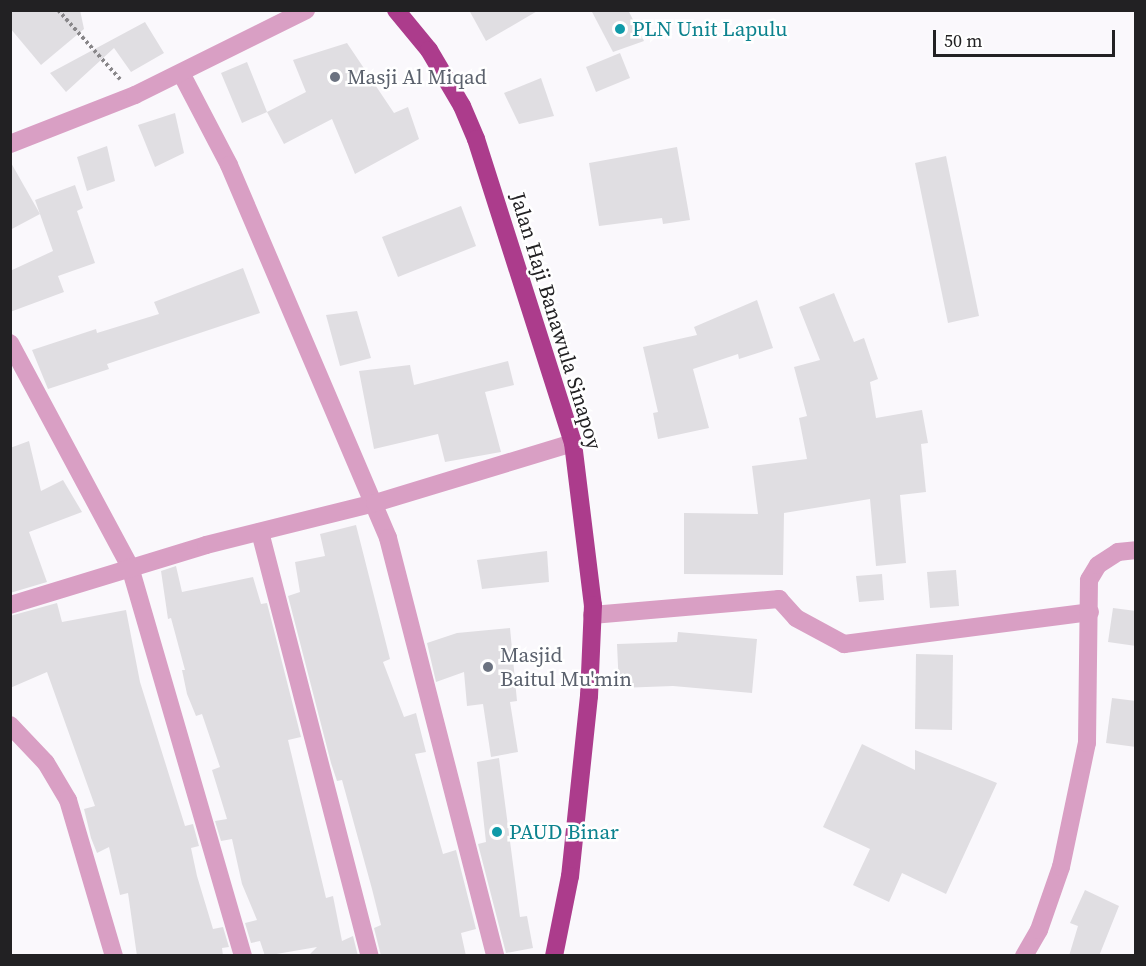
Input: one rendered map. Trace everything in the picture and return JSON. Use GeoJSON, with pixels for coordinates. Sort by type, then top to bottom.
{"type":"FeatureCollection","features":[{"type":"Feature","properties":{"kind":"highway","name":"Jalan Haji Banawula Sinapoy"},"geometry":{"type":"LineString","coordinates":[[396,10],[429,50],[462,106],[476,139],[573,443],[589,552],[592,615],[582,774],[570,876],[554,956]]}},
{"type":"Feature","properties":{"kind":"street"},"geometry":{"type":"LineString","coordinates":[[10,144],[135,95],[306,10]]}},
{"type":"Feature","properties":{"kind":"street"},"geometry":{"type":"LineString","coordinates":[[181,73],[229,165],[375,503],[398,571],[495,956]]}},
{"type":"Feature","properties":{"kind":"street"},"geometry":{"type":"LineString","coordinates":[[10,343],[130,567],[243,956]]}},
{"type":"Feature","properties":{"kind":"street"},"geometry":{"type":"LineString","coordinates":[[10,605],[130,567],[375,503],[573,443]]}},
{"type":"Feature","properties":{"kind":"street"},"geometry":{"type":"LineString","coordinates":[[260,532],[370,956]]}},
{"type":"Feature","properties":{"kind":"street"},"geometry":{"type":"LineString","coordinates":[[1024,956],[1052,897],[1073,821],[1087,743],[1089,580],[1098,566],[1118,552],[1136,550]]}},
{"type":"Feature","properties":{"kind":"street"},"geometry":{"type":"LineString","coordinates":[[592,615],[779,599],[796,618],[844,644],[1090,612]]}},
{"type":"Feature","properties":{"kind":"street"},"geometry":{"type":"LineString","coordinates":[[10,725],[46,763],[68,800],[114,956]]}},
{"type":"Feature","properties":{"kind":"path"},"geometry":{"type":"LineString","coordinates":[[58,10],[135,95]]}},
{"type":"Feature","properties":{"kind":"building"},"geometry":{"type":"Polygon","coordinates":[[[10,10],[80,10],[84,29],[41,65],[10,28],[10,10]]]}},
{"type":"Feature","properties":{"kind":"building"},"geometry":{"type":"Polygon","coordinates":[[[469,10],[539,10],[486,41],[469,10]]]}},
{"type":"Feature","properties":{"kind":"building","name":"PLN Unit Lapulu"},"geometry":{"type":"Polygon","coordinates":[[[591,10],[628,10],[644,41],[613,52],[591,10]]]}},
{"type":"Feature","properties":{"kind":"building"},"geometry":{"type":"Polygon","coordinates":[[[145,22],[164,53],[131,72],[114,48],[66,92],[50,73],[145,22]]]}},
{"type":"Feature","properties":{"kind":"building"},"geometry":{"type":"Polygon","coordinates":[[[347,43],[394,113],[408,107],[419,139],[355,174],[332,119],[284,144],[267,112],[306,92],[293,60],[347,43]]]}},
{"type":"Feature","properties":{"kind":"building"},"geometry":{"type":"Polygon","coordinates":[[[620,53],[630,78],[596,92],[586,67],[620,53]]]}},
{"type":"Feature","properties":{"kind":"building"},"geometry":{"type":"Polygon","coordinates":[[[247,62],[267,112],[242,123],[221,73],[247,62]]]}},
{"type":"Feature","properties":{"kind":"building"},"geometry":{"type":"Polygon","coordinates":[[[541,78],[554,116],[519,124],[504,93],[541,78]]]}},
{"type":"Feature","properties":{"kind":"building"},"geometry":{"type":"Polygon","coordinates":[[[175,113],[184,153],[155,167],[138,125],[175,113]]]}},
{"type":"Feature","properties":{"kind":"building"},"geometry":{"type":"Polygon","coordinates":[[[107,146],[115,181],[87,191],[77,157],[107,146]]]}},
{"type":"Feature","properties":{"kind":"building"},"geometry":{"type":"Polygon","coordinates":[[[677,147],[690,220],[663,224],[662,218],[599,226],[589,163],[677,147]]]}},
{"type":"Feature","properties":{"kind":"building"},"geometry":{"type":"Polygon","coordinates":[[[946,156],[979,316],[948,323],[915,163],[946,156]]]}},
{"type":"Feature","properties":{"kind":"building"},"geometry":{"type":"Polygon","coordinates":[[[10,161],[40,214],[10,230],[10,161]]]}},
{"type":"Feature","properties":{"kind":"building"},"geometry":{"type":"Polygon","coordinates":[[[75,185],[83,208],[77,211],[95,263],[58,276],[64,292],[10,312],[10,271],[53,251],[35,200],[75,185]]]}},
{"type":"Feature","properties":{"kind":"building"},"geometry":{"type":"Polygon","coordinates":[[[461,206],[476,246],[398,277],[382,237],[461,206]]]}},
{"type":"Feature","properties":{"kind":"building"},"geometry":{"type":"Polygon","coordinates":[[[243,268],[260,313],[107,364],[109,369],[48,389],[32,350],[96,329],[97,333],[159,314],[154,302],[243,268]]]}},
{"type":"Feature","properties":{"kind":"building"},"geometry":{"type":"Polygon","coordinates":[[[834,293],[854,342],[864,338],[878,379],[870,382],[876,418],[922,410],[928,443],[921,444],[926,492],[900,495],[906,563],[876,566],[870,499],[784,513],[783,575],[684,574],[684,513],[758,514],[752,466],[807,459],[799,418],[807,416],[794,367],[820,360],[799,307],[834,293]]]}},
{"type":"Feature","properties":{"kind":"building"},"geometry":{"type":"Polygon","coordinates":[[[757,300],[773,348],[739,359],[738,354],[693,369],[709,428],[658,439],[653,413],[658,412],[643,347],[697,335],[694,327],[757,300]]]}},
{"type":"Feature","properties":{"kind":"building"},"geometry":{"type":"Polygon","coordinates":[[[357,311],[371,358],[340,366],[326,315],[357,311]]]}},
{"type":"Feature","properties":{"kind":"building"},"geometry":{"type":"Polygon","coordinates":[[[508,361],[514,385],[485,392],[501,452],[445,462],[438,434],[374,449],[359,371],[410,365],[414,385],[508,361]]]}},
{"type":"Feature","properties":{"kind":"building"},"geometry":{"type":"Polygon","coordinates":[[[29,441],[41,491],[63,480],[82,512],[29,532],[47,582],[10,593],[10,448],[29,441]]]}},
{"type":"Feature","properties":{"kind":"building"},"geometry":{"type":"Polygon","coordinates":[[[356,525],[390,659],[383,662],[404,717],[416,713],[426,752],[415,754],[443,854],[456,850],[476,929],[461,933],[466,956],[381,956],[374,928],[381,925],[372,889],[342,780],[337,781],[331,763],[288,596],[300,592],[295,562],[325,556],[320,534],[356,525]]]}},
{"type":"Feature","properties":{"kind":"building"},"geometry":{"type":"Polygon","coordinates":[[[547,551],[549,582],[482,589],[477,560],[547,551]]]}},
{"type":"Feature","properties":{"kind":"building"},"geometry":{"type":"Polygon","coordinates":[[[176,566],[182,592],[253,577],[261,604],[267,603],[301,737],[288,740],[326,898],[333,896],[342,941],[353,936],[358,956],[308,956],[317,947],[265,956],[260,941],[251,943],[245,923],[257,920],[242,884],[232,839],[221,841],[215,821],[227,819],[212,770],[220,767],[202,714],[196,716],[187,694],[182,670],[185,670],[171,618],[168,619],[161,571],[176,566]]]}},
{"type":"Feature","properties":{"kind":"building"},"geometry":{"type":"Polygon","coordinates":[[[956,570],[959,606],[930,608],[927,572],[956,570]]]}},
{"type":"Feature","properties":{"kind":"building"},"geometry":{"type":"Polygon","coordinates":[[[882,574],[884,600],[859,602],[856,576],[882,574]]]}},
{"type":"Feature","properties":{"kind":"building"},"geometry":{"type":"Polygon","coordinates":[[[57,603],[62,622],[126,610],[140,682],[185,826],[193,824],[199,846],[191,848],[213,929],[223,927],[229,947],[222,948],[223,956],[137,956],[128,893],[120,895],[109,847],[97,853],[91,838],[84,809],[95,806],[47,672],[10,688],[10,616],[57,603]]]}},
{"type":"Feature","properties":{"kind":"building"},"geometry":{"type":"Polygon","coordinates":[[[1113,608],[1136,611],[1136,646],[1108,642],[1113,608]]]}},
{"type":"Feature","properties":{"kind":"building"},"geometry":{"type":"Polygon","coordinates":[[[510,628],[517,701],[510,702],[518,752],[491,757],[483,704],[467,706],[464,672],[436,682],[427,643],[457,633],[510,628]]]}},
{"type":"Feature","properties":{"kind":"building"},"geometry":{"type":"Polygon","coordinates":[[[678,632],[757,639],[752,693],[673,686],[619,688],[617,644],[677,642],[678,632]]]}},
{"type":"Feature","properties":{"kind":"building"},"geometry":{"type":"Polygon","coordinates":[[[916,654],[953,655],[952,730],[915,729],[916,654]]]}},
{"type":"Feature","properties":{"kind":"building"},"geometry":{"type":"Polygon","coordinates":[[[1112,698],[1136,701],[1136,747],[1106,743],[1112,698]]]}},
{"type":"Feature","properties":{"kind":"building"},"geometry":{"type":"Polygon","coordinates":[[[862,744],[915,770],[915,750],[997,783],[946,894],[902,873],[889,902],[853,885],[870,849],[823,827],[862,744]]]}},
{"type":"Feature","properties":{"kind":"building"},"geometry":{"type":"Polygon","coordinates":[[[499,758],[520,917],[527,916],[533,948],[506,953],[478,844],[486,842],[477,762],[499,758]]]}},
{"type":"Feature","properties":{"kind":"building"},"geometry":{"type":"Polygon","coordinates":[[[1085,890],[1119,906],[1099,956],[1069,956],[1078,926],[1070,923],[1085,890]]]}},
{"type":"Feature","properties":{"kind":"place","name":"PLN Unit Lapulu"},"geometry":{"type":"Point","coordinates":[620,29]}},
{"type":"Feature","properties":{"kind":"place","name":"Masji Al Miqad"},"geometry":{"type":"Point","coordinates":[335,77]}},
{"type":"Feature","properties":{"kind":"place","name":"Masjid Baitul Mu'min"},"geometry":{"type":"Point","coordinates":[488,667]}},
{"type":"Feature","properties":{"kind":"place","name":"PAUD Binar"},"geometry":{"type":"Point","coordinates":[497,832]}}]}
